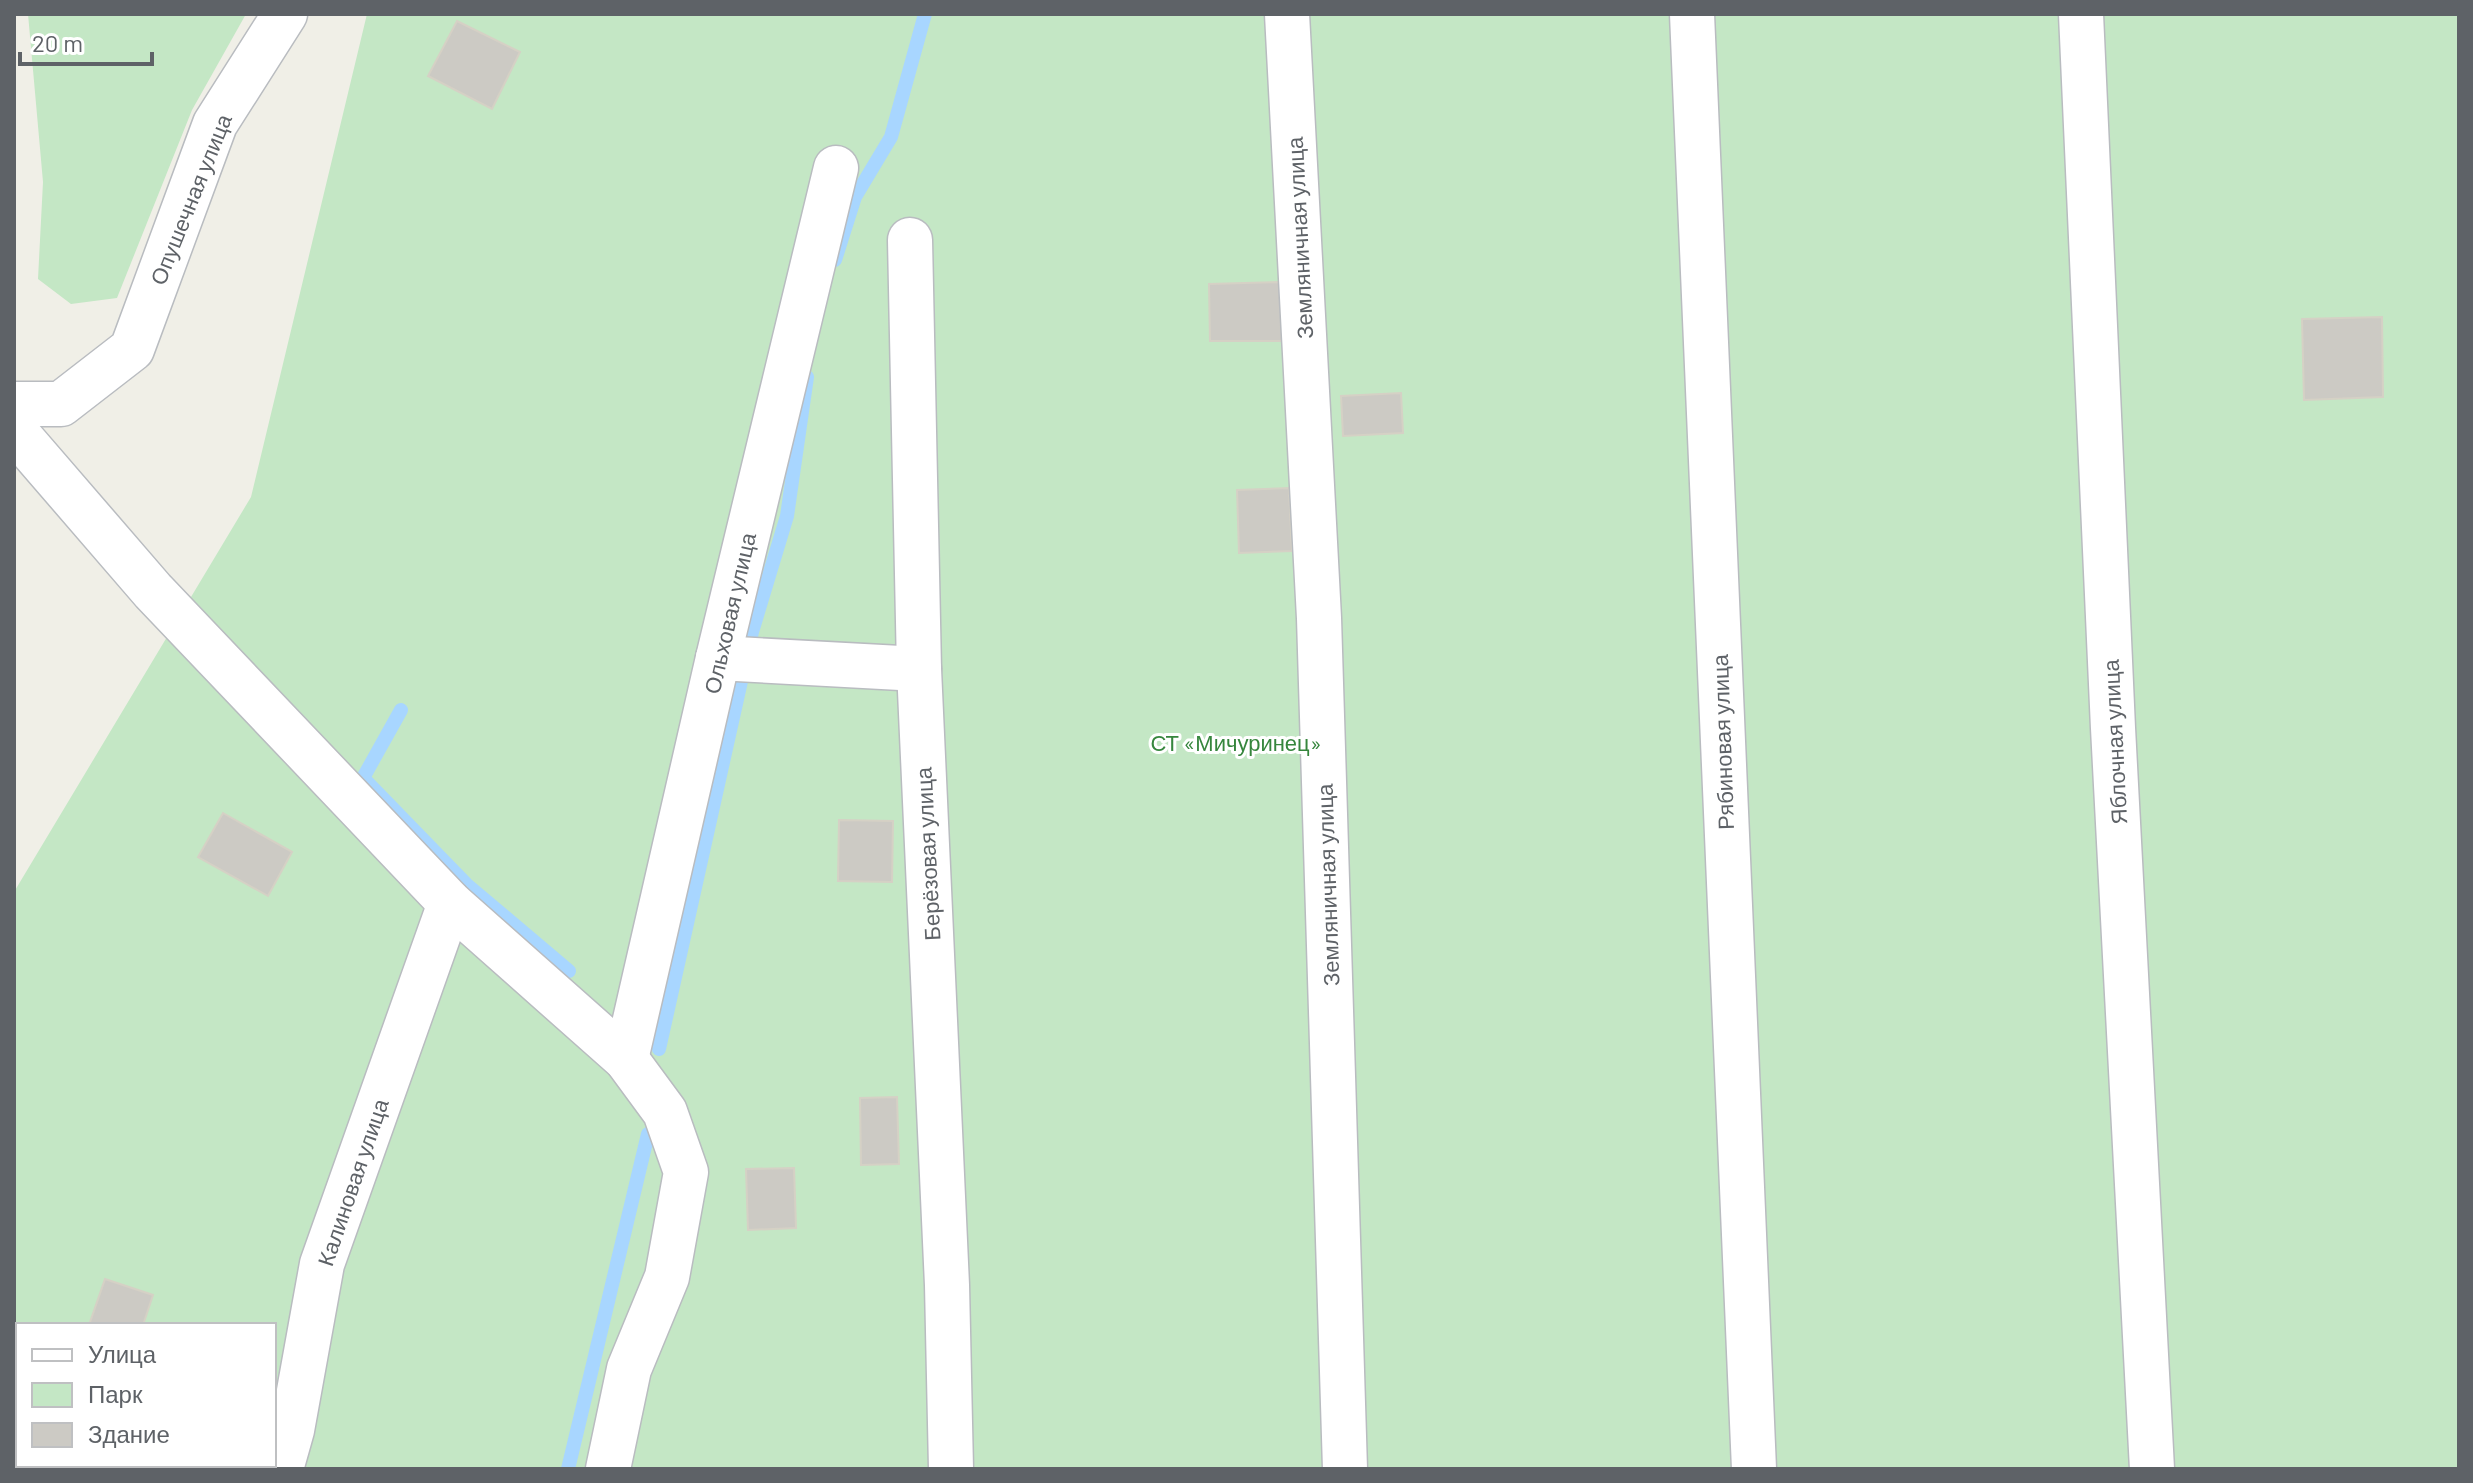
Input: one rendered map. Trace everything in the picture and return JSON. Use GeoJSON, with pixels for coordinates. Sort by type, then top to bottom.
{"type":"FeatureCollection","features":[{"type":"Feature","properties":{"kind":"street","name":"Опушечная улица"},"geometry":{"type":"LineString","coordinates":[[14,404],[61,404],[132,349],[215,124],[285,14]]}},
{"type":"Feature","properties":{"kind":"street","name":"Земляничная улица"},"geometry":{"type":"LineString","coordinates":[[1287,14],[1319,618],[1345,1469]]}},
{"type":"Feature","properties":{"kind":"street","name":"Рябиновая улица"},"geometry":{"type":"LineString","coordinates":[[1692,14],[1754,1469]]}},
{"type":"Feature","properties":{"kind":"street","name":"Яблочная улица"},"geometry":{"type":"LineString","coordinates":[[2081,14],[2113,728],[2152,1469]]}},
{"type":"Feature","properties":{"kind":"street","name":"Ольховая улица"},"geometry":{"type":"LineString","coordinates":[[626,1059],[718,658],[836,168]]}},
{"type":"Feature","properties":{"kind":"street","name":"Берёзовая улица"},"geometry":{"type":"LineString","coordinates":[[910,240],[919,669],[946,1269],[951,1469]]}},
{"type":"Feature","properties":{"kind":"street"},"geometry":{"type":"LineString","coordinates":[[14,430],[153,591],[450,903],[626,1059],[665,1112],[686,1172],[667,1277],[629,1369],[608,1469]]}},
{"type":"Feature","properties":{"kind":"street"},"geometry":{"type":"LineString","coordinates":[[718,658],[919,669]]}},
{"type":"Feature","properties":{"kind":"street","name":"Калиновая улица"},"geometry":{"type":"LineString","coordinates":[[281,1469],[292,1430],[322,1264],[450,903]]}},
{"type":"Feature","properties":{"kind":"green space"},"geometry":{"type":"Polygon","coordinates":[[[28,14],[246,14],[192,110],[117,298],[71,304],[38,279],[43,182],[28,14]]]}},
{"type":"Feature","properties":{"kind":"green space","name":"СТ «Мичуринец»"},"geometry":{"type":"Polygon","coordinates":[[[367,14],[2459,14],[2459,1469],[14,1469],[14,892],[251,497],[367,14]]]}},
{"type":"Feature","properties":{"kind":"building"},"geometry":{"type":"Polygon","coordinates":[[[457,21],[520,52],[492,109],[428,76],[457,21]]]}},
{"type":"Feature","properties":{"kind":"building"},"geometry":{"type":"Polygon","coordinates":[[[1282,282],[1283,341],[1210,341],[1209,284],[1282,282]]]}},
{"type":"Feature","properties":{"kind":"building"},"geometry":{"type":"Polygon","coordinates":[[[2382,317],[2383,397],[2304,400],[2302,319],[2382,317]]]}},
{"type":"Feature","properties":{"kind":"building"},"geometry":{"type":"Polygon","coordinates":[[[1401,393],[1403,433],[1343,436],[1341,396],[1401,393]]]}},
{"type":"Feature","properties":{"kind":"building"},"geometry":{"type":"Polygon","coordinates":[[[1289,488],[1292,551],[1239,553],[1237,490],[1289,488]]]}},
{"type":"Feature","properties":{"kind":"building"},"geometry":{"type":"Polygon","coordinates":[[[223,813],[292,852],[268,896],[198,857],[223,813]]]}},
{"type":"Feature","properties":{"kind":"building"},"geometry":{"type":"Polygon","coordinates":[[[839,820],[893,821],[892,882],[838,881],[839,820]]]}},
{"type":"Feature","properties":{"kind":"building"},"geometry":{"type":"Polygon","coordinates":[[[897,1097],[899,1164],[861,1165],[860,1098],[897,1097]]]}},
{"type":"Feature","properties":{"kind":"building"},"geometry":{"type":"Polygon","coordinates":[[[794,1168],[796,1228],[748,1230],[746,1169],[794,1168]]]}},
{"type":"Feature","properties":{"kind":"building"},"geometry":{"type":"Polygon","coordinates":[[[105,1279],[153,1295],[144,1323],[90,1323],[105,1279]]]}},
{"type":"Feature","properties":{"kind":"waterway"},"geometry":{"type":"LineString","coordinates":[[835,260],[855,197],[891,137],[925,14]]}},
{"type":"Feature","properties":{"kind":"waterway"},"geometry":{"type":"LineString","coordinates":[[659,1049],[752,632],[787,516],[807,377]]}},
{"type":"Feature","properties":{"kind":"waterway"},"geometry":{"type":"LineString","coordinates":[[401,710],[363,778],[466,884],[569,971]]}},
{"type":"Feature","properties":{"kind":"waterway"},"geometry":{"type":"LineString","coordinates":[[568,1469],[648,1134]]}}]}
